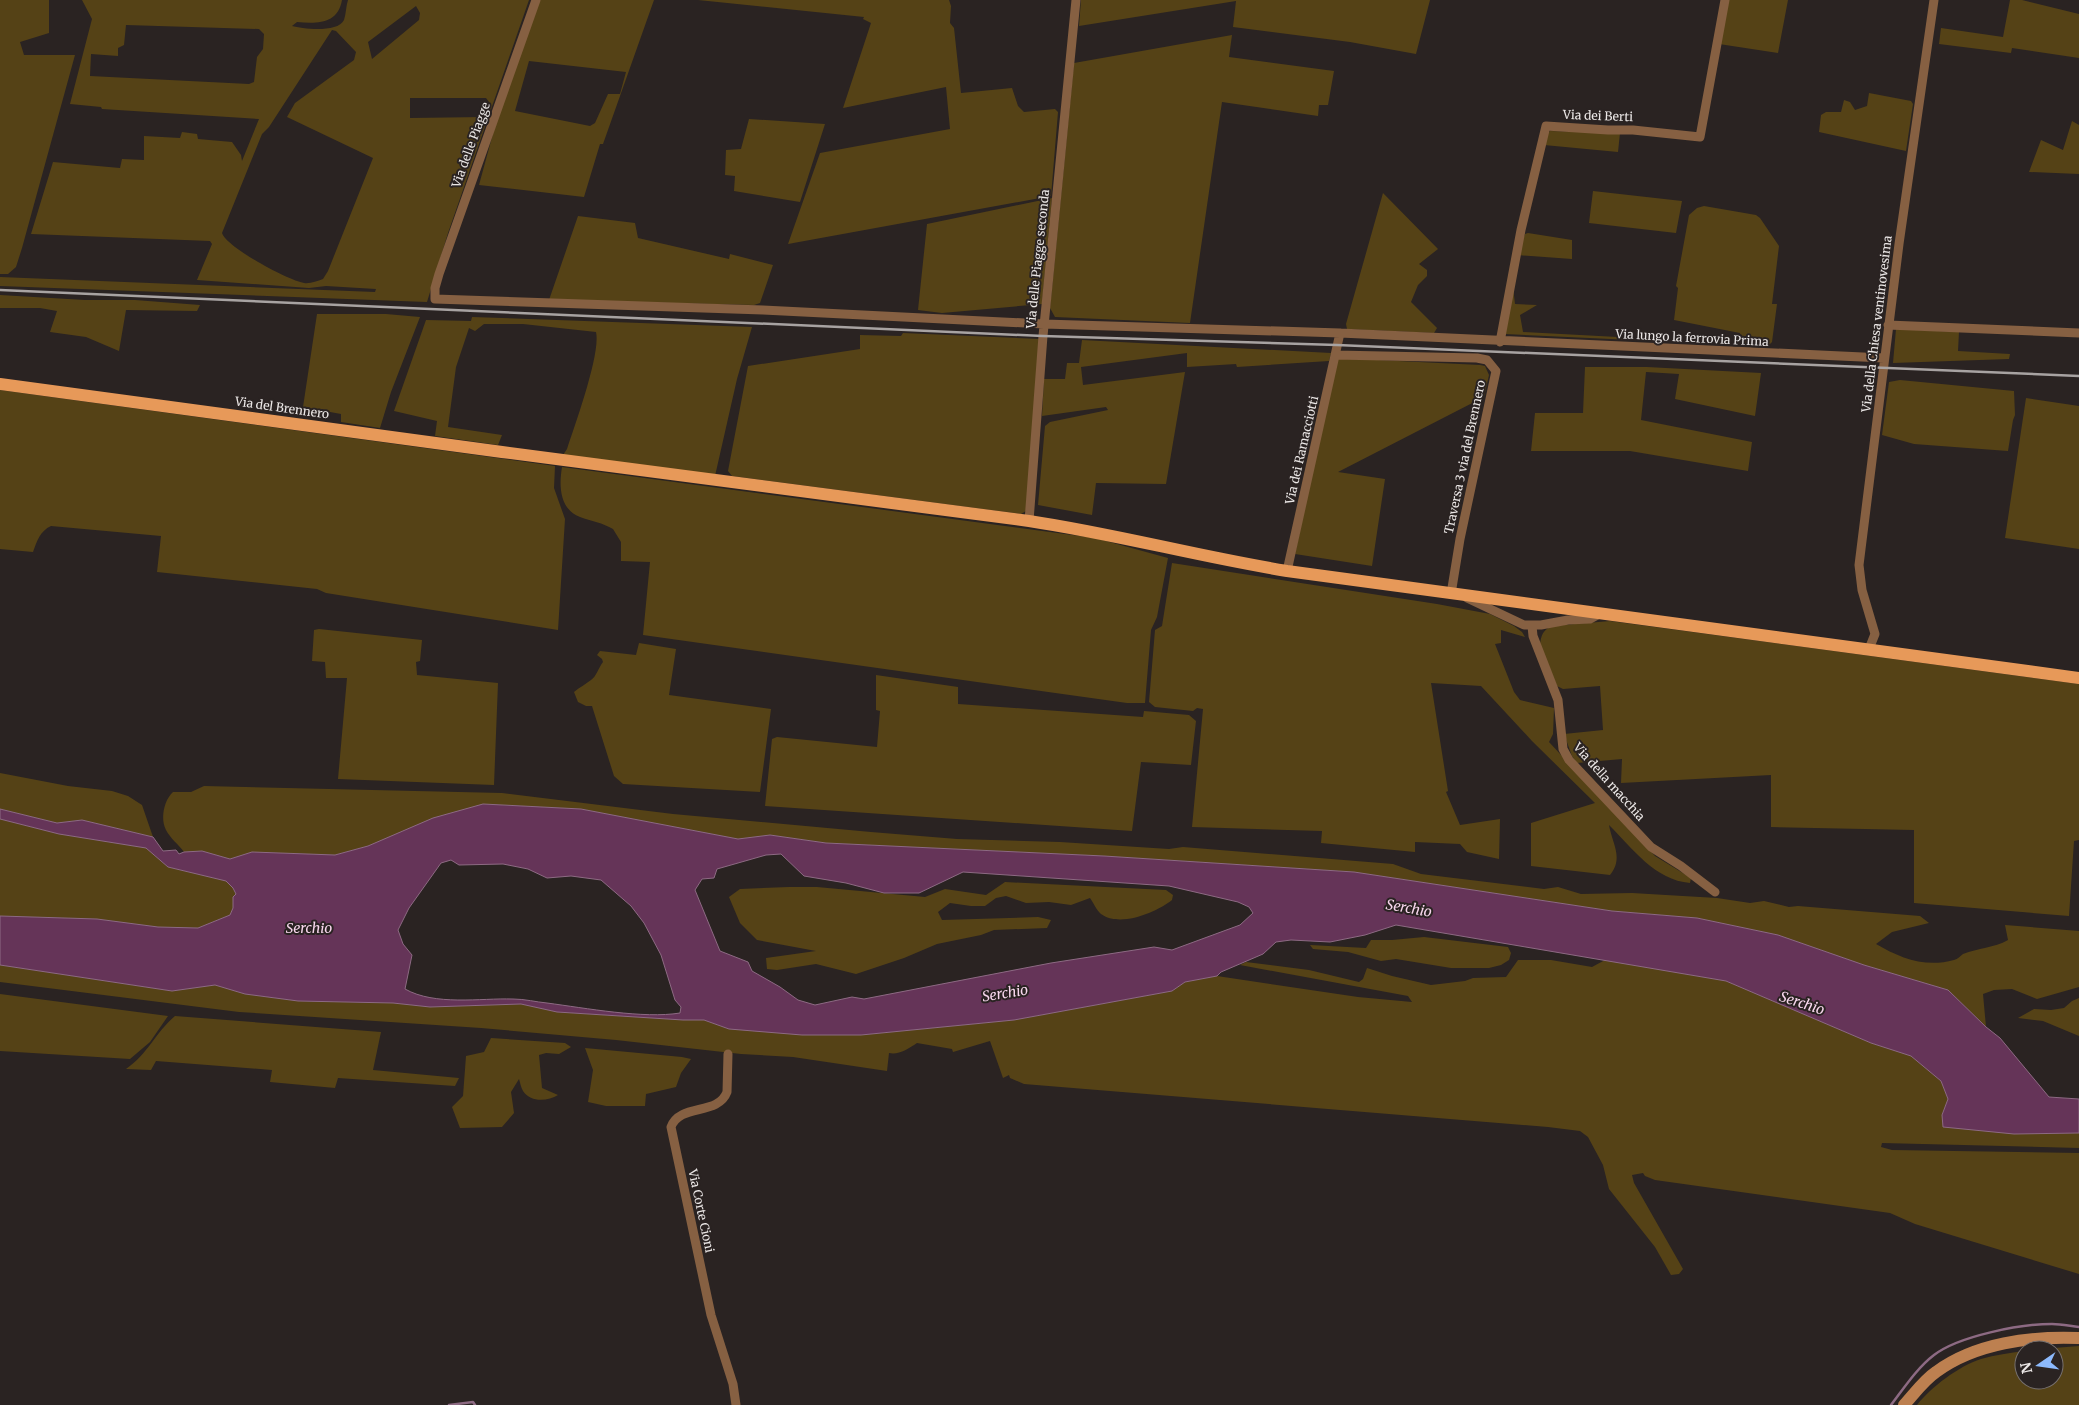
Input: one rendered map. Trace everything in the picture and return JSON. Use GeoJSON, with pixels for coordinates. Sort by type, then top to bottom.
{"type":"FeatureCollection","features":[{"type":"Feature","properties":{"kind":"main road","name":"Via del Brennero"},"geometry":{"type":"LineString","coordinates":[[0,384],[1029,521],[1086,530],[1173,550],[1287,571],[2079,678]]}},
{"type":"Feature","properties":{"kind":"main road"},"geometry":{"type":"LineString","coordinates":[[1904,1405],[1934,1373],[1964,1356],[1983,1349],[2033,1339],[2079,1338]]}},
{"type":"Feature","properties":{"kind":"street","name":"Via delle Piagge"},"geometry":{"type":"LineString","coordinates":[[435,299],[435,288],[439,274],[536,0]]}},
{"type":"Feature","properties":{"kind":"street","name":"Via delle Piagge seconda"},"geometry":{"type":"LineString","coordinates":[[1029,521],[1044,324],[1076,0]]}},
{"type":"Feature","properties":{"kind":"street","name":"Via dei Berti"},"geometry":{"type":"LineString","coordinates":[[1500,342],[1519,238],[1546,126],[1633,130],[1700,137],[1725,0]]}},
{"type":"Feature","properties":{"kind":"street","name":"Via della Chiesa ventinovesima"},"geometry":{"type":"LineString","coordinates":[[1869,649],[1875,634],[1862,590],[1859,565],[1888,325],[1934,0]]}},
{"type":"Feature","properties":{"kind":"street","name":"Via lungo la ferrovia Prima"},"geometry":{"type":"LineString","coordinates":[[435,299],[763,310],[1044,324],[1340,333],[1500,342],[1884,358]]}},
{"type":"Feature","properties":{"kind":"street"},"geometry":{"type":"LineString","coordinates":[[1888,325],[2079,332]]}},
{"type":"Feature","properties":{"kind":"street","name":"Via dei Ramacciotti"},"geometry":{"type":"LineString","coordinates":[[1287,571],[1340,333]]}},
{"type":"Feature","properties":{"kind":"street","name":"Traversa 3 via del Brennero"},"geometry":{"type":"LineString","coordinates":[[1336,355],[1477,358],[1487,360],[1496,370],[1460,539],[1456,595]]}},
{"type":"Feature","properties":{"kind":"street"},"geometry":{"type":"LineString","coordinates":[[1456,595],[1524,625],[1532,626],[1568,620],[1590,619],[1601,613]]}},
{"type":"Feature","properties":{"kind":"street","name":"Via della macchia"},"geometry":{"type":"LineString","coordinates":[[1532,626],[1533,636],[1558,700],[1563,749],[1569,760],[1650,847],[1681,866],[1715,892]]}},
{"type":"Feature","properties":{"kind":"street","name":"Via Corte Cioni"},"geometry":{"type":"LineString","coordinates":[[728,1054],[727,1092],[725,1098],[714,1105],[680,1115],[675,1118],[671,1128],[710,1315],[733,1384],[736,1405]]}},
{"type":"Feature","properties":{"kind":"shaded area"},"geometry":{"type":"Polygon","coordinates":[[[0,0],[49,0],[49,33],[20,42],[24,55],[75,55],[22,248],[16,267],[8,274],[0,274],[0,0]]]}},
{"type":"Feature","properties":{"kind":"shaded area"},"geometry":{"type":"Polygon","coordinates":[[[82,0],[342,0],[336,14],[326,21],[312,23],[297,22],[292,26],[320,29],[335,27],[344,20],[348,0],[529,0],[448,233],[427,302],[0,286],[0,277],[375,292],[376,289],[326,286],[309,288],[197,280],[212,244],[210,241],[31,234],[53,162],[120,168],[122,159],[144,160],[144,136],[180,138],[182,132],[197,134],[198,139],[232,142],[241,155],[242,161],[259,119],[102,109],[101,107],[70,104],[92,19],[82,0]],[[416,6],[368,42],[372,59],[419,20],[420,13],[416,6]],[[126,25],[124,45],[118,48],[118,56],[91,54],[90,76],[249,84],[254,82],[257,57],[263,49],[264,34],[259,29],[126,25]],[[332,30],[269,127],[262,134],[222,233],[234,246],[285,276],[304,283],[323,279],[328,271],[373,158],[287,117],[295,103],[354,60],[356,52],[336,31],[332,30]],[[410,98],[410,118],[485,117],[489,102],[486,98],[410,98]]]}},
{"type":"Feature","properties":{"kind":"shaded area"},"geometry":{"type":"Polygon","coordinates":[[[539,0],[654,0],[603,144],[600,144],[584,197],[479,185],[494,130],[539,0]],[[529,61],[515,111],[590,126],[595,123],[608,94],[620,94],[626,72],[529,61]]]}},
{"type":"Feature","properties":{"kind":"shaded area"},"geometry":{"type":"Polygon","coordinates":[[[698,0],[949,0],[951,6],[950,23],[954,28],[961,93],[1012,88],[1018,106],[1024,112],[1055,109],[1058,112],[1051,196],[788,244],[820,153],[950,129],[946,87],[843,108],[871,23],[863,19],[864,17],[698,0]]]}},
{"type":"Feature","properties":{"kind":"shaded area"},"geometry":{"type":"Polygon","coordinates":[[[1081,0],[1430,0],[1416,54],[1350,42],[1233,27],[1236,1],[1079,26],[1081,0]]]}},
{"type":"Feature","properties":{"kind":"shaded area"},"geometry":{"type":"Polygon","coordinates":[[[1729,0],[1788,0],[1778,53],[1719,44],[1729,0]]]}},
{"type":"Feature","properties":{"kind":"shaded area"},"geometry":{"type":"Polygon","coordinates":[[[2010,0],[2022,0],[2079,14],[2079,58],[2012,48],[2011,53],[1939,44],[1941,28],[2003,37],[2010,0]]]}},
{"type":"Feature","properties":{"kind":"shaded area"},"geometry":{"type":"Polygon","coordinates":[[[1232,35],[1229,57],[1334,71],[1328,105],[1319,105],[1318,116],[1222,102],[1190,323],[1055,317],[1050,308],[1074,63],[1232,35]]]}},
{"type":"Feature","properties":{"kind":"shaded area"},"geometry":{"type":"Polygon","coordinates":[[[1869,93],[1911,101],[1913,104],[1906,151],[1819,132],[1821,115],[1826,112],[1841,112],[1844,100],[1850,102],[1855,110],[1867,106],[1869,93]]]}},
{"type":"Feature","properties":{"kind":"shaded area"},"geometry":{"type":"Polygon","coordinates":[[[749,119],[825,124],[800,202],[734,191],[735,176],[725,175],[726,150],[741,149],[749,119]]]}},
{"type":"Feature","properties":{"kind":"shaded area"},"geometry":{"type":"Polygon","coordinates":[[[2072,121],[2079,125],[2079,174],[2029,172],[2041,140],[2063,150],[2072,121]]]}},
{"type":"Feature","properties":{"kind":"shaded area"},"geometry":{"type":"Polygon","coordinates":[[[1550,131],[1620,133],[1618,152],[1544,145],[1546,136],[1550,131]]]}},
{"type":"Feature","properties":{"kind":"shaded area"},"geometry":{"type":"Polygon","coordinates":[[[1593,191],[1682,201],[1676,233],[1589,223],[1593,191]]]}},
{"type":"Feature","properties":{"kind":"shaded area"},"geometry":{"type":"Polygon","coordinates":[[[1383,193],[1438,249],[1419,264],[1427,270],[1427,276],[1418,285],[1411,302],[1437,328],[1434,333],[1347,329],[1346,324],[1383,193]]]}},
{"type":"Feature","properties":{"kind":"shaded area"},"geometry":{"type":"Polygon","coordinates":[[[1052,198],[1042,304],[942,313],[918,310],[927,224],[1052,198]]]}},
{"type":"Feature","properties":{"kind":"shaded area"},"geometry":{"type":"Polygon","coordinates":[[[1704,206],[1756,215],[1779,246],[1772,304],[1777,304],[1772,342],[1768,346],[1740,345],[1740,333],[1674,320],[1678,288],[1676,286],[1689,215],[1697,208],[1704,206]]]}},
{"type":"Feature","properties":{"kind":"shaded area"},"geometry":{"type":"Polygon","coordinates":[[[578,216],[635,223],[638,238],[729,259],[730,254],[773,265],[760,303],[754,305],[549,300],[578,216]]]}},
{"type":"Feature","properties":{"kind":"shaded area"},"geometry":{"type":"Polygon","coordinates":[[[1525,234],[1572,240],[1572,259],[1517,255],[1525,234]]]}},
{"type":"Feature","properties":{"kind":"shaded area"},"geometry":{"type":"Polygon","coordinates":[[[1513,287],[1515,304],[1537,305],[1520,315],[1523,332],[1655,339],[1654,341],[1505,334],[1513,287]]]}},
{"type":"Feature","properties":{"kind":"shaded area"},"geometry":{"type":"Polygon","coordinates":[[[0,295],[85,300],[135,300],[200,305],[197,311],[126,310],[119,351],[86,337],[50,332],[57,311],[40,308],[0,308],[0,295]]]}},
{"type":"Feature","properties":{"kind":"shaded area"},"geometry":{"type":"Polygon","coordinates":[[[317,314],[386,314],[420,317],[391,392],[380,428],[341,422],[341,414],[303,407],[317,314]]]}},
{"type":"Feature","properties":{"kind":"shaded area"},"geometry":{"type":"Polygon","coordinates":[[[472,317],[752,327],[737,379],[715,476],[563,455],[571,438],[591,372],[597,342],[596,332],[523,324],[484,324],[475,331],[469,328],[456,367],[448,427],[502,435],[498,445],[435,436],[437,421],[394,411],[426,320],[471,321],[472,317]]]}},
{"type":"Feature","properties":{"kind":"shaded area"},"geometry":{"type":"Polygon","coordinates":[[[1896,329],[1959,332],[1958,351],[2010,354],[2009,359],[1893,363],[1896,329]]]}},
{"type":"Feature","properties":{"kind":"shaded area"},"geometry":{"type":"Polygon","coordinates":[[[903,333],[1040,339],[1026,511],[1021,514],[732,476],[728,471],[748,366],[860,349],[860,335],[901,336],[903,333]]]}},
{"type":"Feature","properties":{"kind":"shaded area"},"geometry":{"type":"Polygon","coordinates":[[[1082,340],[1331,353],[1329,361],[1237,367],[1236,364],[1187,367],[1187,353],[1081,367],[1083,385],[1185,372],[1166,484],[1096,483],[1092,515],[1038,505],[1045,426],[1050,422],[1108,410],[1106,407],[1042,416],[1044,379],[1065,379],[1067,363],[1079,363],[1082,340]]]}},
{"type":"Feature","properties":{"kind":"shaded area"},"geometry":{"type":"Polygon","coordinates":[[[1337,358],[1480,365],[1485,366],[1489,375],[1484,397],[1338,472],[1385,479],[1372,566],[1295,554],[1337,358]]]}},
{"type":"Feature","properties":{"kind":"shaded area"},"geometry":{"type":"Polygon","coordinates":[[[1585,367],[1647,367],[1761,373],[1755,416],[1675,399],[1679,374],[1646,372],[1641,420],[1752,442],[1748,471],[1630,451],[1531,451],[1535,413],[1583,413],[1585,367]]]}},
{"type":"Feature","properties":{"kind":"shaded area"},"geometry":{"type":"Polygon","coordinates":[[[1900,380],[2014,391],[2015,415],[2008,451],[1914,444],[1882,435],[1889,382],[1900,380]]]}},
{"type":"Feature","properties":{"kind":"shaded area"},"geometry":{"type":"Polygon","coordinates":[[[0,390],[555,466],[554,488],[565,519],[558,630],[326,593],[317,589],[157,572],[161,536],[51,526],[42,534],[33,552],[0,549],[0,390]]]}},
{"type":"Feature","properties":{"kind":"shaded area"},"geometry":{"type":"Polygon","coordinates":[[[2026,398],[2079,406],[2079,549],[2005,538],[2026,398]]]}},
{"type":"Feature","properties":{"kind":"shaded area"},"geometry":{"type":"Polygon","coordinates":[[[562,467],[1095,538],[1168,558],[1157,617],[1151,630],[1145,703],[1127,703],[643,635],[650,562],[621,561],[621,542],[613,529],[580,517],[568,508],[562,496],[562,467]]]}},
{"type":"Feature","properties":{"kind":"shaded area"},"geometry":{"type":"Polygon","coordinates":[[[1172,563],[1437,604],[1490,614],[1514,626],[1525,637],[1501,630],[1501,643],[1495,644],[1514,692],[1520,700],[1554,708],[1553,734],[1549,742],[1655,856],[1691,878],[1690,883],[1677,881],[1655,870],[1609,825],[1617,856],[1614,869],[1610,875],[1531,866],[1531,823],[1595,803],[1532,741],[1481,686],[1431,683],[1448,791],[1446,792],[1460,825],[1500,819],[1499,859],[1467,852],[1460,844],[1415,842],[1415,852],[1321,843],[1322,831],[1192,827],[1203,709],[1197,708],[1193,711],[1155,707],[1149,702],[1155,630],[1162,626],[1172,563]]]}},
{"type":"Feature","properties":{"kind":"shaded area"},"geometry":{"type":"Polygon","coordinates":[[[1610,621],[2079,684],[2079,840],[2074,841],[2069,916],[1914,903],[1914,830],[1771,827],[1771,775],[1621,783],[1622,759],[1577,763],[1572,756],[1564,734],[1603,730],[1600,686],[1563,689],[1557,686],[1540,645],[1541,638],[1543,633],[1552,626],[1610,621]]]}},
{"type":"Feature","properties":{"kind":"shaded area"},"geometry":{"type":"Polygon","coordinates":[[[314,630],[422,640],[420,661],[416,662],[417,675],[498,683],[494,785],[338,779],[347,678],[326,678],[325,662],[312,661],[314,630]]]}},
{"type":"Feature","properties":{"kind":"shaded area"},"geometry":{"type":"Polygon","coordinates":[[[639,643],[676,649],[669,695],[771,709],[760,792],[623,784],[614,776],[592,706],[586,706],[578,702],[574,692],[593,679],[603,662],[597,655],[600,651],[636,655],[639,643]]]}},
{"type":"Feature","properties":{"kind":"shaded area"},"geometry":{"type":"Polygon","coordinates":[[[876,675],[958,687],[958,704],[1143,717],[1144,711],[1189,715],[1196,721],[1191,765],[1141,762],[1132,831],[765,806],[772,739],[777,737],[877,747],[880,711],[876,710],[876,675]]]}},
{"type":"Feature","properties":{"kind":"shaded area"},"geometry":{"type":"Polygon","coordinates":[[[0,773],[68,786],[112,791],[128,796],[142,805],[153,837],[82,820],[57,823],[0,809],[0,773]]]}},
{"type":"Feature","properties":{"kind":"shaded area"},"geometry":{"type":"Polygon","coordinates":[[[204,786],[502,793],[673,814],[957,839],[1060,842],[1169,849],[1183,847],[1393,864],[1421,874],[1544,889],[1558,887],[1581,894],[1632,893],[1717,898],[1750,903],[1764,901],[1789,907],[1798,906],[1920,916],[1929,923],[1892,932],[1876,944],[1894,954],[1913,960],[1933,963],[1954,960],[1974,950],[2003,943],[2008,940],[2005,925],[2079,931],[2079,987],[2037,999],[2012,989],[1994,990],[1983,994],[1986,1027],[1948,990],[1864,965],[1778,935],[1697,918],[1612,911],[1354,872],[1104,856],[826,843],[770,835],[738,839],[581,809],[483,804],[368,846],[335,855],[252,852],[230,859],[202,851],[184,852],[164,826],[164,810],[167,800],[173,792],[191,792],[204,786]]]}},
{"type":"Feature","properties":{"kind":"shaded area"},"geometry":{"type":"Polygon","coordinates":[[[0,819],[59,834],[146,848],[168,867],[226,881],[233,888],[236,895],[233,897],[233,908],[230,915],[198,928],[158,927],[97,919],[0,916],[0,819]]]}},
{"type":"Feature","properties":{"kind":"shaded area"},"geometry":{"type":"Polygon","coordinates":[[[1005,882],[1166,890],[1173,895],[1172,900],[1165,905],[1138,917],[1128,919],[1109,918],[1101,914],[1090,898],[1071,905],[1049,902],[1026,903],[1006,896],[996,898],[985,906],[950,903],[938,912],[942,920],[1038,917],[1051,920],[1047,928],[994,930],[981,935],[937,944],[904,958],[856,974],[816,964],[777,970],[767,969],[766,958],[816,951],[757,940],[740,923],[729,897],[740,889],[789,887],[817,887],[925,897],[945,889],[986,895],[1005,882]]]}},
{"type":"Feature","properties":{"kind":"shaded area"},"geometry":{"type":"Polygon","coordinates":[[[1424,937],[1508,947],[1511,953],[1509,960],[1501,965],[1489,968],[1451,968],[1396,959],[1381,961],[1348,952],[1313,949],[1310,945],[1366,948],[1371,940],[1424,937]]]}},
{"type":"Feature","properties":{"kind":"shaded area"},"geometry":{"type":"Polygon","coordinates":[[[1518,960],[1551,960],[1592,967],[1605,960],[1726,981],[1871,1043],[1911,1056],[1941,1081],[1948,1099],[1942,1115],[2014,1134],[2079,1133],[2079,1148],[1882,1143],[1881,1147],[1892,1150],[2079,1153],[2079,1274],[1915,1224],[1890,1213],[1655,1180],[1645,1176],[1643,1173],[1632,1175],[1634,1183],[1683,1269],[1679,1274],[1671,1275],[1655,1247],[1609,1189],[1603,1165],[1588,1137],[1580,1131],[1024,1084],[1010,1078],[1009,1075],[1003,1078],[990,1041],[953,1052],[952,1049],[917,1043],[900,1052],[889,1053],[887,1071],[793,1057],[741,1054],[616,1040],[481,1028],[239,1012],[0,982],[0,965],[172,991],[215,985],[245,994],[298,1001],[393,1003],[430,1007],[521,1004],[557,1012],[704,1020],[729,1029],[861,1035],[1014,1020],[1172,991],[1185,982],[1217,976],[1358,997],[1412,1002],[1408,996],[1240,965],[1246,962],[1309,970],[1359,982],[1363,979],[1367,968],[1431,985],[1465,981],[1473,978],[1506,977],[1518,960]]]}},
{"type":"Feature","properties":{"kind":"shaded area"},"geometry":{"type":"Polygon","coordinates":[[[0,994],[168,1016],[150,1042],[130,1059],[0,1051],[0,994]]]}},
{"type":"Feature","properties":{"kind":"shaded area"},"geometry":{"type":"Polygon","coordinates":[[[2079,998],[2079,1036],[2043,1021],[2018,1018],[2034,1009],[2051,1010],[2064,1008],[2079,998]]]}},
{"type":"Feature","properties":{"kind":"shaded area"},"geometry":{"type":"Polygon","coordinates":[[[175,1016],[381,1032],[373,1070],[459,1078],[455,1086],[338,1078],[335,1088],[270,1082],[272,1070],[156,1061],[151,1070],[126,1069],[140,1057],[175,1016]]]}},
{"type":"Feature","properties":{"kind":"shaded area"},"geometry":{"type":"Polygon","coordinates":[[[491,1038],[565,1043],[571,1047],[559,1054],[546,1053],[539,1055],[542,1088],[558,1095],[545,1100],[530,1098],[523,1091],[519,1079],[511,1092],[514,1113],[502,1127],[460,1128],[452,1107],[463,1096],[466,1056],[484,1052],[491,1038]]]}},
{"type":"Feature","properties":{"kind":"shaded area"},"geometry":{"type":"Polygon","coordinates":[[[585,1048],[691,1059],[681,1073],[676,1087],[646,1094],[645,1106],[606,1106],[588,1102],[593,1070],[585,1048]]]}},
{"type":"Feature","properties":{"kind":"shaded area"},"geometry":{"type":"Polygon","coordinates":[[[2079,1346],[2079,1405],[1917,1405],[1946,1378],[1973,1362],[2014,1352],[2014,1390],[2064,1390],[2064,1347],[2079,1346]]]}},
{"type":"Feature","properties":{"kind":"water","name":"Serchio"},"geometry":{"type":"Polygon","coordinates":[[[483,804],[581,809],[738,839],[770,835],[826,843],[1104,856],[1354,872],[1612,911],[1697,918],[1778,935],[1864,965],[1948,990],[2000,1038],[2049,1097],[2079,1099],[2079,1133],[2014,1134],[1943,1127],[1942,1115],[1948,1099],[1941,1081],[1911,1056],[1871,1043],[1726,981],[1396,925],[1365,935],[1330,942],[1291,940],[1276,942],[1263,954],[1221,972],[1217,976],[1185,982],[1172,991],[1014,1020],[861,1035],[802,1035],[729,1029],[704,1020],[557,1012],[521,1004],[430,1007],[393,1003],[298,1001],[245,994],[215,985],[172,991],[0,965],[0,916],[97,919],[158,927],[198,928],[230,915],[233,908],[233,897],[236,894],[226,881],[168,867],[146,848],[59,834],[0,819],[0,809],[57,823],[82,820],[153,837],[163,851],[176,850],[179,854],[202,851],[230,859],[252,852],[335,855],[368,846],[433,818],[483,804]],[[781,854],[766,855],[717,869],[714,878],[702,879],[695,890],[720,951],[748,962],[752,971],[798,1000],[815,1005],[852,997],[864,999],[1051,963],[1154,947],[1172,950],[1240,925],[1253,913],[1249,907],[1238,902],[1169,886],[963,872],[919,893],[884,893],[846,883],[804,876],[781,854]],[[451,860],[441,863],[409,908],[398,930],[403,944],[412,955],[405,989],[430,998],[458,1000],[517,999],[632,1014],[680,1013],[681,1007],[675,1000],[661,955],[644,923],[631,906],[601,880],[571,876],[547,878],[528,869],[503,864],[459,865],[451,860]]]}},
{"type":"Feature","properties":{"kind":"waterway"},"geometry":{"type":"LineString","coordinates":[[1891,1405],[1928,1360],[1945,1348],[1958,1342],[1990,1332],[2024,1326],[2052,1324],[2079,1327]]}},
{"type":"Feature","properties":{"kind":"waterway"},"geometry":{"type":"LineString","coordinates":[[449,1405],[473,1402],[475,1405]]}},
{"type":"Feature","properties":{"kind":"railway"},"geometry":{"type":"LineString","coordinates":[[0,290],[1043,336],[1337,345],[2079,376]]}}]}
